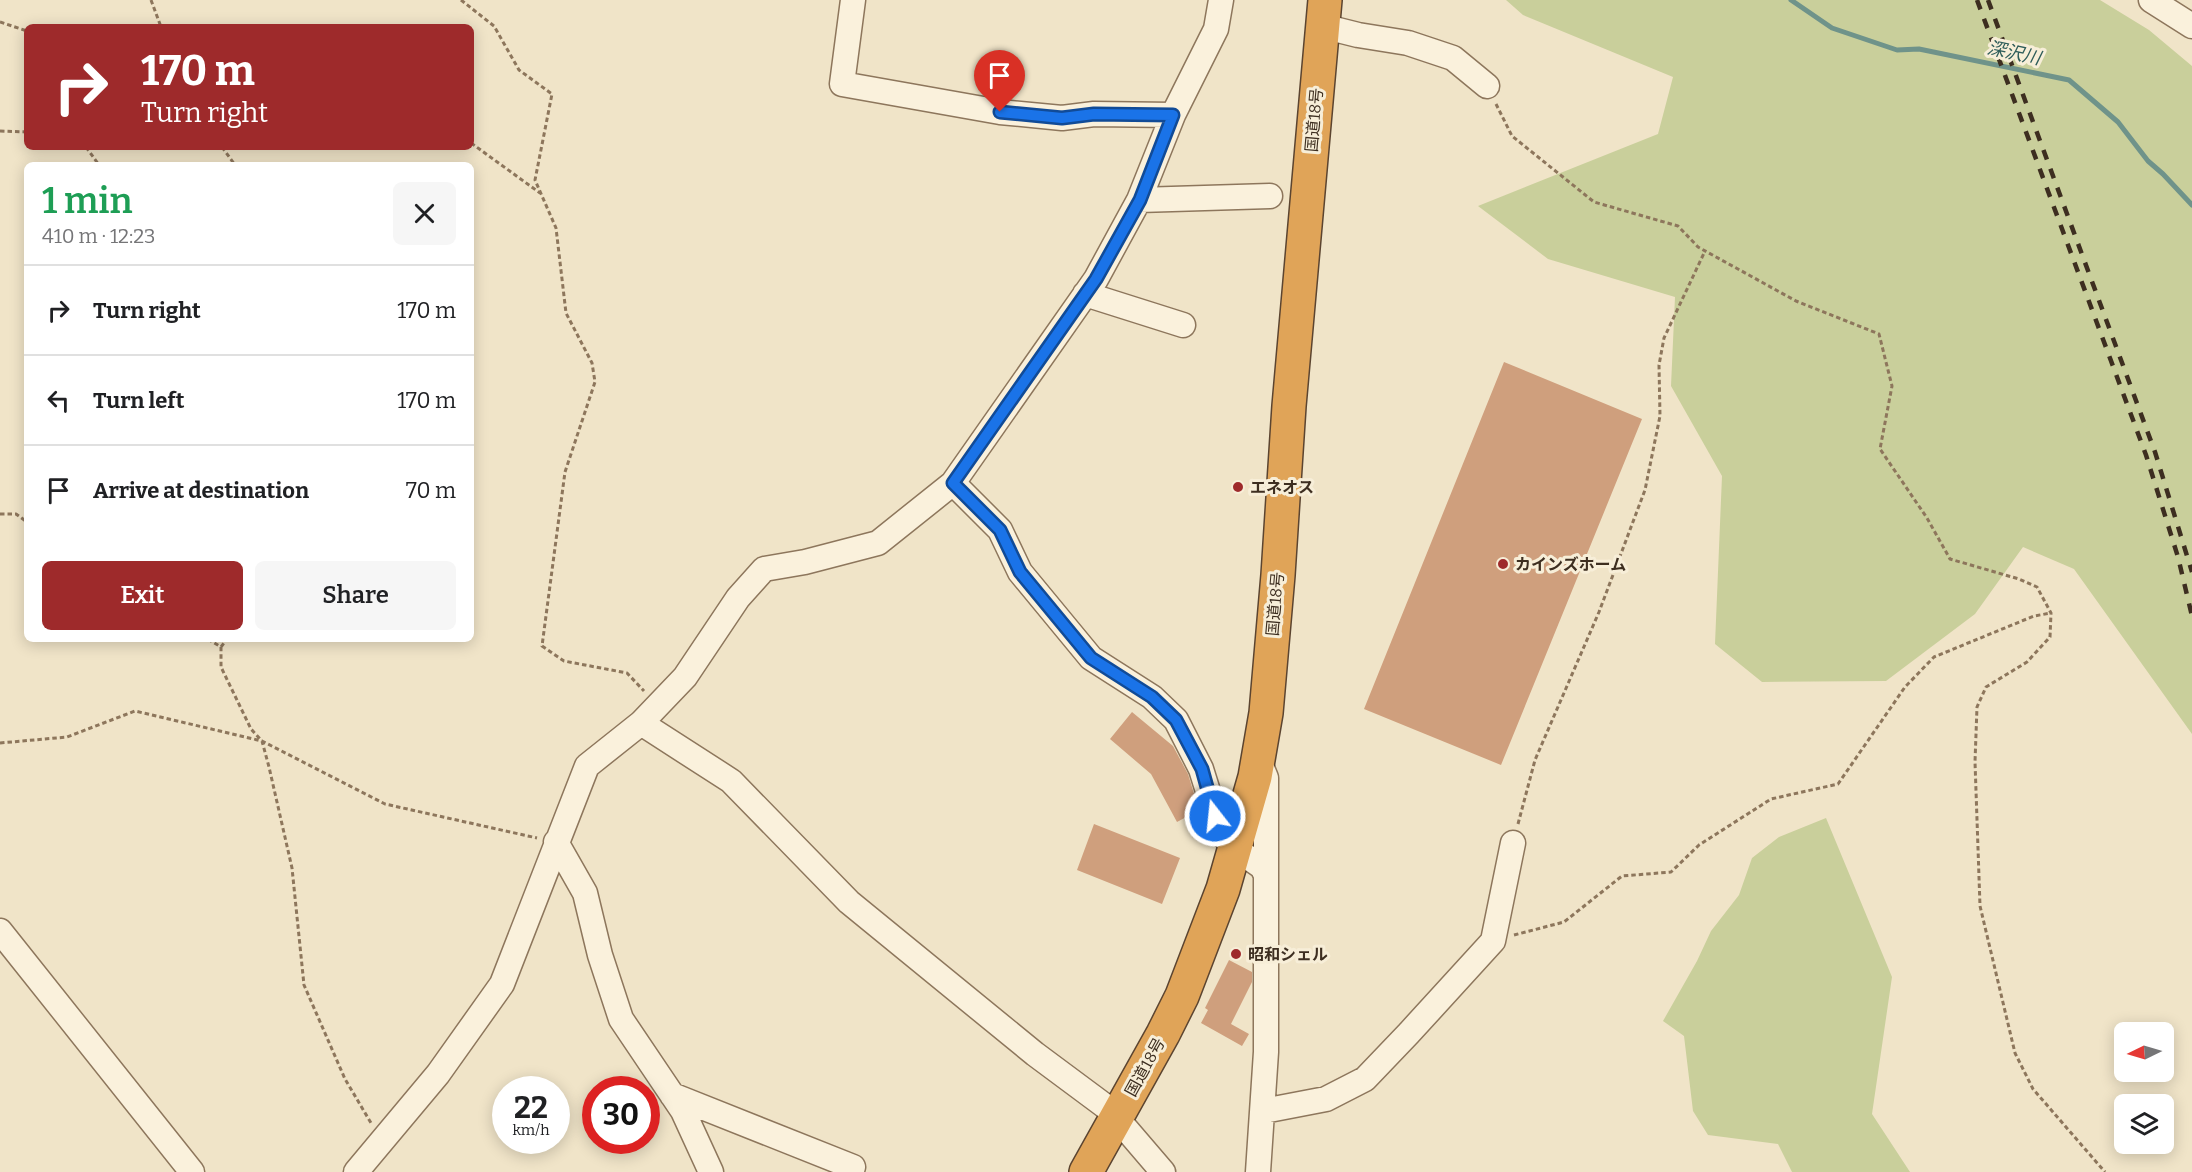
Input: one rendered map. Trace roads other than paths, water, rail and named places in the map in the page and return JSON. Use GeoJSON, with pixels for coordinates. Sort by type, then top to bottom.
{"type":"FeatureCollection","features":[{"type":"Feature","properties":{"kind":"highway","name":"国道18号"},"geometry":{"type":"LineString","coordinates":[[1086,1172],[1182,996],[1224,889],[1258,759],[1267,701],[1278,575],[1289,406],[1323,13]]}},
{"type":"Feature","properties":{"kind":"street"},"geometry":{"type":"LineString","coordinates":[[853,0],[842,84],[1000,112],[1062,118],[1094,114],[1173,115]]}},
{"type":"Feature","properties":{"kind":"street"},"geometry":{"type":"LineString","coordinates":[[356,1172],[438,1074],[501,984],[587,766],[640,723],[685,677],[738,598],[764,569],[805,562],[878,543],[953,483],[1096,279],[1140,200],[1173,115],[1216,29],[1221,0]]}},
{"type":"Feature","properties":{"kind":"street"},"geometry":{"type":"LineString","coordinates":[[2151,0],[2192,26]]}},
{"type":"Feature","properties":{"kind":"street"},"geometry":{"type":"LineString","coordinates":[[1323,13],[1358,35],[1408,43],[1454,58],[1487,86]]}},
{"type":"Feature","properties":{"kind":"street"},"geometry":{"type":"LineString","coordinates":[[1140,200],[1270,196]]}},
{"type":"Feature","properties":{"kind":"street"},"geometry":{"type":"LineString","coordinates":[[1085,294],[1183,325]]}},
{"type":"Feature","properties":{"kind":"street"},"geometry":{"type":"LineString","coordinates":[[953,483],[1000,530],[1020,572],[1091,658],[1152,697],[1176,720],[1202,769],[1221,833],[1236,849],[1262,867],[1266,875]]}},
{"type":"Feature","properties":{"kind":"street"},"geometry":{"type":"LineString","coordinates":[[640,723],[731,781],[849,902],[1035,1054],[1118,1117],[1163,1172]]}},
{"type":"Feature","properties":{"kind":"street"},"geometry":{"type":"LineString","coordinates":[[1258,759],[1266,778],[1266,1052],[1258,1172]]}},
{"type":"Feature","properties":{"kind":"street"},"geometry":{"type":"LineString","coordinates":[[556,842],[585,893],[600,955],[621,1019],[683,1111],[711,1172]]}},
{"type":"Feature","properties":{"kind":"street"},"geometry":{"type":"LineString","coordinates":[[1263,1111],[1326,1099],[1365,1079],[1493,941],[1513,843]]}},
{"type":"Feature","properties":{"kind":"street"},"geometry":{"type":"LineString","coordinates":[[0,932],[192,1172]]}},
{"type":"Feature","properties":{"kind":"street"},"geometry":{"type":"LineString","coordinates":[[672,1095],[853,1167],[851,1172]]}},
{"type":"Feature","properties":{"kind":"waterway","name":"深沢川"},"geometry":{"type":"LineString","coordinates":[[1791,0],[1832,28],[1897,50],[1919,49],[2069,80],[2118,122],[2148,161],[2192,205]]}},
{"type":"Feature","properties":{"kind":"railway"},"geometry":{"type":"LineString","coordinates":[[1977,0],[2146,455],[2178,557],[2192,616]]}},
{"type":"Feature","properties":{"kind":"railway"},"geometry":{"type":"LineString","coordinates":[[1988,0],[2155,452],[2192,572]]}},
{"type":"Feature","properties":{"kind":"place","name":"エネオス"},"geometry":{"type":"Point","coordinates":[1238,487]}},
{"type":"Feature","properties":{"kind":"place","name":"カインズホーム"},"geometry":{"type":"Point","coordinates":[1503,564]}},
{"type":"Feature","properties":{"kind":"place","name":"昭和シェル"},"geometry":{"type":"Point","coordinates":[1236,954]}}]}
